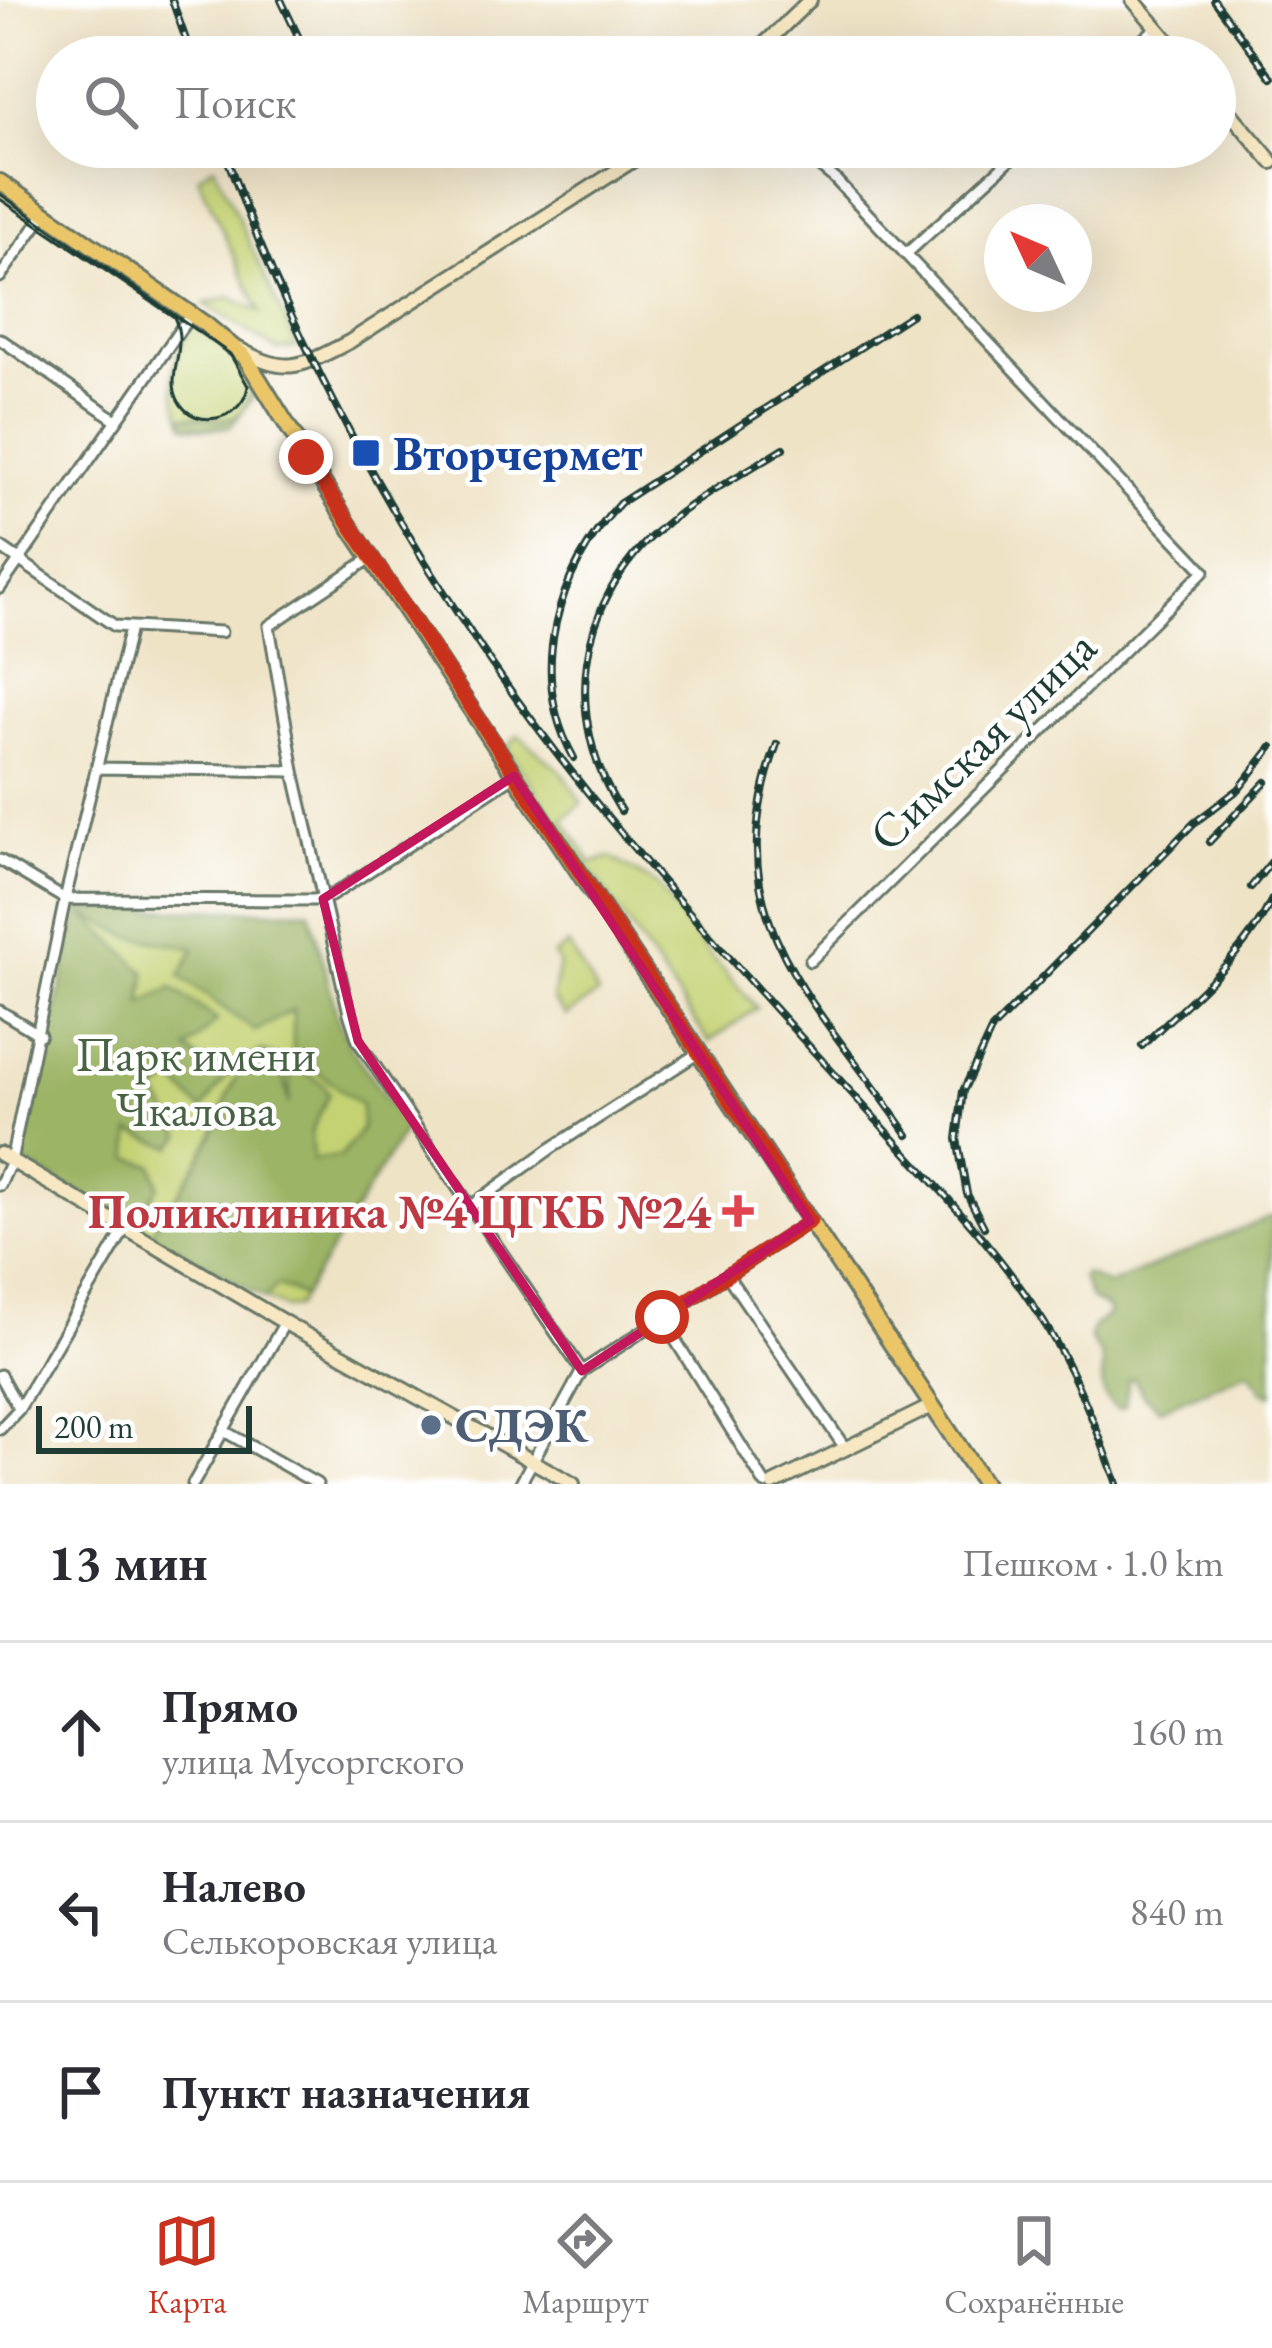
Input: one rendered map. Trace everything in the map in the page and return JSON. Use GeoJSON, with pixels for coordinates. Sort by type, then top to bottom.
{"type":"FeatureCollection","features":[{"type":"Feature","properties":{"kind":"main road"},"geometry":{"type":"LineString","coordinates":[[0,182],[238,348],[514,776],[984,1484]]}},
{"type":"Feature","properties":{"kind":"street"},"geometry":{"type":"LineString","coordinates":[[773,36],[810,0]]}},
{"type":"Feature","properties":{"kind":"street"},"geometry":{"type":"LineString","coordinates":[[1133,0],[1164,36]]}},
{"type":"Feature","properties":{"kind":"street"},"geometry":{"type":"LineString","coordinates":[[1146,36],[1156,27]]}},
{"type":"Feature","properties":{"kind":"street"},"geometry":{"type":"LineString","coordinates":[[1236,120],[1272,162]]}},
{"type":"Feature","properties":{"kind":"street"},"geometry":{"type":"LineString","coordinates":[[267,396],[273,378],[288,367],[349,343],[621,168]]}},
{"type":"Feature","properties":{"kind":"street"},"geometry":{"type":"LineString","coordinates":[[822,168],[906,254],[1001,168]]}},
{"type":"Feature","properties":{"kind":"street"},"geometry":{"type":"LineString","coordinates":[[0,277],[45,213]]}},
{"type":"Feature","properties":{"kind":"street","name":"Симская улица"},"geometry":{"type":"LineString","coordinates":[[810,961],[1204,571],[906,254]]}},
{"type":"Feature","properties":{"kind":"street"},"geometry":{"type":"LineString","coordinates":[[0,588],[190,314]]}},
{"type":"Feature","properties":{"kind":"street"},"geometry":{"type":"LineString","coordinates":[[0,339],[116,420]]}},
{"type":"Feature","properties":{"kind":"street"},"geometry":{"type":"LineString","coordinates":[[238,348],[259,360],[288,367]]}},
{"type":"Feature","properties":{"kind":"street"},"geometry":{"type":"LineString","coordinates":[[0,547],[115,626],[221,632]]}},
{"type":"Feature","properties":{"kind":"street"},"geometry":{"type":"LineString","coordinates":[[371,558],[269,626],[294,771],[358,1040],[582,1371]]}},
{"type":"Feature","properties":{"kind":"street"},"geometry":{"type":"LineString","coordinates":[[0,1185],[40,1035],[65,899],[130,628]]}},
{"type":"Feature","properties":{"kind":"street"},"geometry":{"type":"LineString","coordinates":[[97,768],[294,771]]}},
{"type":"Feature","properties":{"kind":"street"},"geometry":{"type":"LineString","coordinates":[[0,860],[65,899],[322,899],[514,776]]}},
{"type":"Feature","properties":{"kind":"street"},"geometry":{"type":"LineString","coordinates":[[0,1011],[40,1035]]}},
{"type":"Feature","properties":{"kind":"street"},"geometry":{"type":"LineString","coordinates":[[471,1206],[700,1052]]}},
{"type":"Feature","properties":{"kind":"street"},"geometry":{"type":"LineString","coordinates":[[6,1158],[573,1484]]}},
{"type":"Feature","properties":{"kind":"street"},"geometry":{"type":"LineString","coordinates":[[520,1484],[582,1371],[810,1221]]}},
{"type":"Feature","properties":{"kind":"street"},"geometry":{"type":"LineString","coordinates":[[0,1429],[20,1409],[126,1227]]}},
{"type":"Feature","properties":{"kind":"street"},"geometry":{"type":"LineString","coordinates":[[727,1275],[845,1448]]}},
{"type":"Feature","properties":{"kind":"street"},"geometry":{"type":"LineString","coordinates":[[662,1317],[769,1484],[932,1406]]}},
{"type":"Feature","properties":{"kind":"street"},"geometry":{"type":"LineString","coordinates":[[193,1484],[285,1322]]}},
{"type":"Feature","properties":{"kind":"street"},"geometry":{"type":"LineString","coordinates":[[0,1375],[20,1409]]}},
{"type":"Feature","properties":{"kind":"street"},"geometry":{"type":"LineString","coordinates":[[224,1431],[317,1484]]}},
{"type":"Feature","properties":{"kind":"highlighted area"},"geometry":{"type":"Polygon","coordinates":[[[514,776],[810,1221],[582,1371],[358,1041],[323,899],[514,776]]]}},
{"type":"Feature","properties":{"kind":"green space"},"geometry":{"type":"Polygon","coordinates":[[[215,168],[297,347],[277,350],[205,304],[230,297],[260,312],[198,177],[215,168]]]}},
{"type":"Feature","properties":{"kind":"green space"},"geometry":{"type":"Polygon","coordinates":[[[194,324],[238,359],[252,381],[243,410],[235,416],[182,417],[174,369],[194,324]]]}},
{"type":"Feature","properties":{"kind":"green space"},"geometry":{"type":"Polygon","coordinates":[[[252,381],[254,397],[230,427],[185,425],[182,417],[235,416],[248,399],[252,381]]]}},
{"type":"Feature","properties":{"kind":"green space"},"geometry":{"type":"Polygon","coordinates":[[[518,735],[562,772],[582,803],[563,819],[592,863],[610,857],[658,886],[701,945],[757,1008],[709,1042],[507,748],[518,735]]]}},
{"type":"Feature","properties":{"kind":"green space","name":"Парк имени Чкалова"},"geometry":{"type":"Polygon","coordinates":[[[79,909],[310,911],[349,1045],[406,1127],[296,1307],[285,1308],[265,1299],[21,1161],[79,909]]]}},
{"type":"Feature","properties":{"kind":"green space","name":"Парк имени Чкалова"},"geometry":{"type":"Polygon","coordinates":[[[79,909],[310,911],[349,1045],[406,1127],[303,1296],[277,1285],[265,1299],[150,1233],[204,1150],[236,1079],[262,1051],[281,1059],[289,1104],[291,1062],[324,1085],[329,1094],[311,1132],[313,1160],[341,1156],[362,1128],[361,1105],[293,1053],[293,1010],[255,1031],[180,976],[195,948],[129,936],[84,914],[146,973],[142,1004],[172,988],[217,1020],[187,1050],[210,1068],[223,1058],[233,1068],[202,1110],[174,1081],[156,1092],[182,1136],[172,1147],[131,1132],[130,1158],[153,1165],[159,1186],[134,1224],[21,1161],[79,909]]]}},
{"type":"Feature","properties":{"kind":"green space"},"geometry":{"type":"Polygon","coordinates":[[[568,945],[598,994],[566,1016],[552,999],[559,965],[554,955],[568,945]]]}},
{"type":"Feature","properties":{"kind":"green space"},"geometry":{"type":"Polygon","coordinates":[[[1272,1216],[1272,1395],[1263,1391],[1249,1371],[1160,1409],[1143,1395],[1134,1378],[1128,1380],[1125,1407],[1117,1409],[1105,1395],[1102,1361],[1090,1337],[1094,1326],[1109,1315],[1106,1307],[1091,1299],[1084,1274],[1109,1285],[1272,1216]]]}},
{"type":"Feature","properties":{"kind":"tram line"},"geometry":{"type":"LineString","coordinates":[[0,194],[230,354],[248,386],[238,407],[207,419],[186,410],[175,390],[179,340],[174,317],[0,199]]}},
{"type":"Feature","properties":{"kind":"railway"},"geometry":{"type":"LineString","coordinates":[[172,0],[185,36]]}},
{"type":"Feature","properties":{"kind":"railway"},"geometry":{"type":"LineString","coordinates":[[281,0],[298,36]]}},
{"type":"Feature","properties":{"kind":"railway"},"geometry":{"type":"LineString","coordinates":[[1214,0],[1272,78]]}},
{"type":"Feature","properties":{"kind":"railway"},"geometry":{"type":"LineString","coordinates":[[231,168],[298,330],[394,511],[448,599],[565,764],[627,840],[997,1256],[1038,1313],[1074,1377],[1117,1484]]}},
{"type":"Feature","properties":{"kind":"railway"},"geometry":{"type":"LineString","coordinates":[[574,758],[552,691],[551,657],[566,591],[598,530],[620,503],[912,314]]}},
{"type":"Feature","properties":{"kind":"railway"},"geometry":{"type":"LineString","coordinates":[[621,811],[590,738],[585,700],[595,625],[632,557],[661,528],[784,448]]}},
{"type":"Feature","properties":{"kind":"railway"},"geometry":{"type":"LineString","coordinates":[[777,744],[760,806],[757,861],[766,910],[809,999],[908,1135]]}},
{"type":"Feature","properties":{"kind":"railway"},"geometry":{"type":"LineString","coordinates":[[984,1227],[967,1194],[957,1139],[963,1091],[992,1029],[1194,823],[1239,789],[1272,747]]}},
{"type":"Feature","properties":{"kind":"railway"},"geometry":{"type":"LineString","coordinates":[[1209,842],[1266,782]]}},
{"type":"Feature","properties":{"kind":"railway"},"geometry":{"type":"LineString","coordinates":[[1251,887],[1272,861]]}},
{"type":"Feature","properties":{"kind":"railway"},"geometry":{"type":"LineString","coordinates":[[1142,1046],[1231,959],[1272,899]]}},
{"type":"Feature","properties":{"kind":"place","name":"Вторчермет"},"geometry":{"type":"Point","coordinates":[366,453]}},
{"type":"Feature","properties":{"kind":"place","name":"Поликлиника №4 ЦГКБ №24"},"geometry":{"type":"Point","coordinates":[738,1211]}},
{"type":"Feature","properties":{"kind":"place","name":"СДЭК"},"geometry":{"type":"Point","coordinates":[431,1425]}},
{"type":"Feature","properties":{"kind":"route"},"geometry":{"type":"LineString","coordinates":[[306,457],[810,1221],[662,1317]]}}]}
